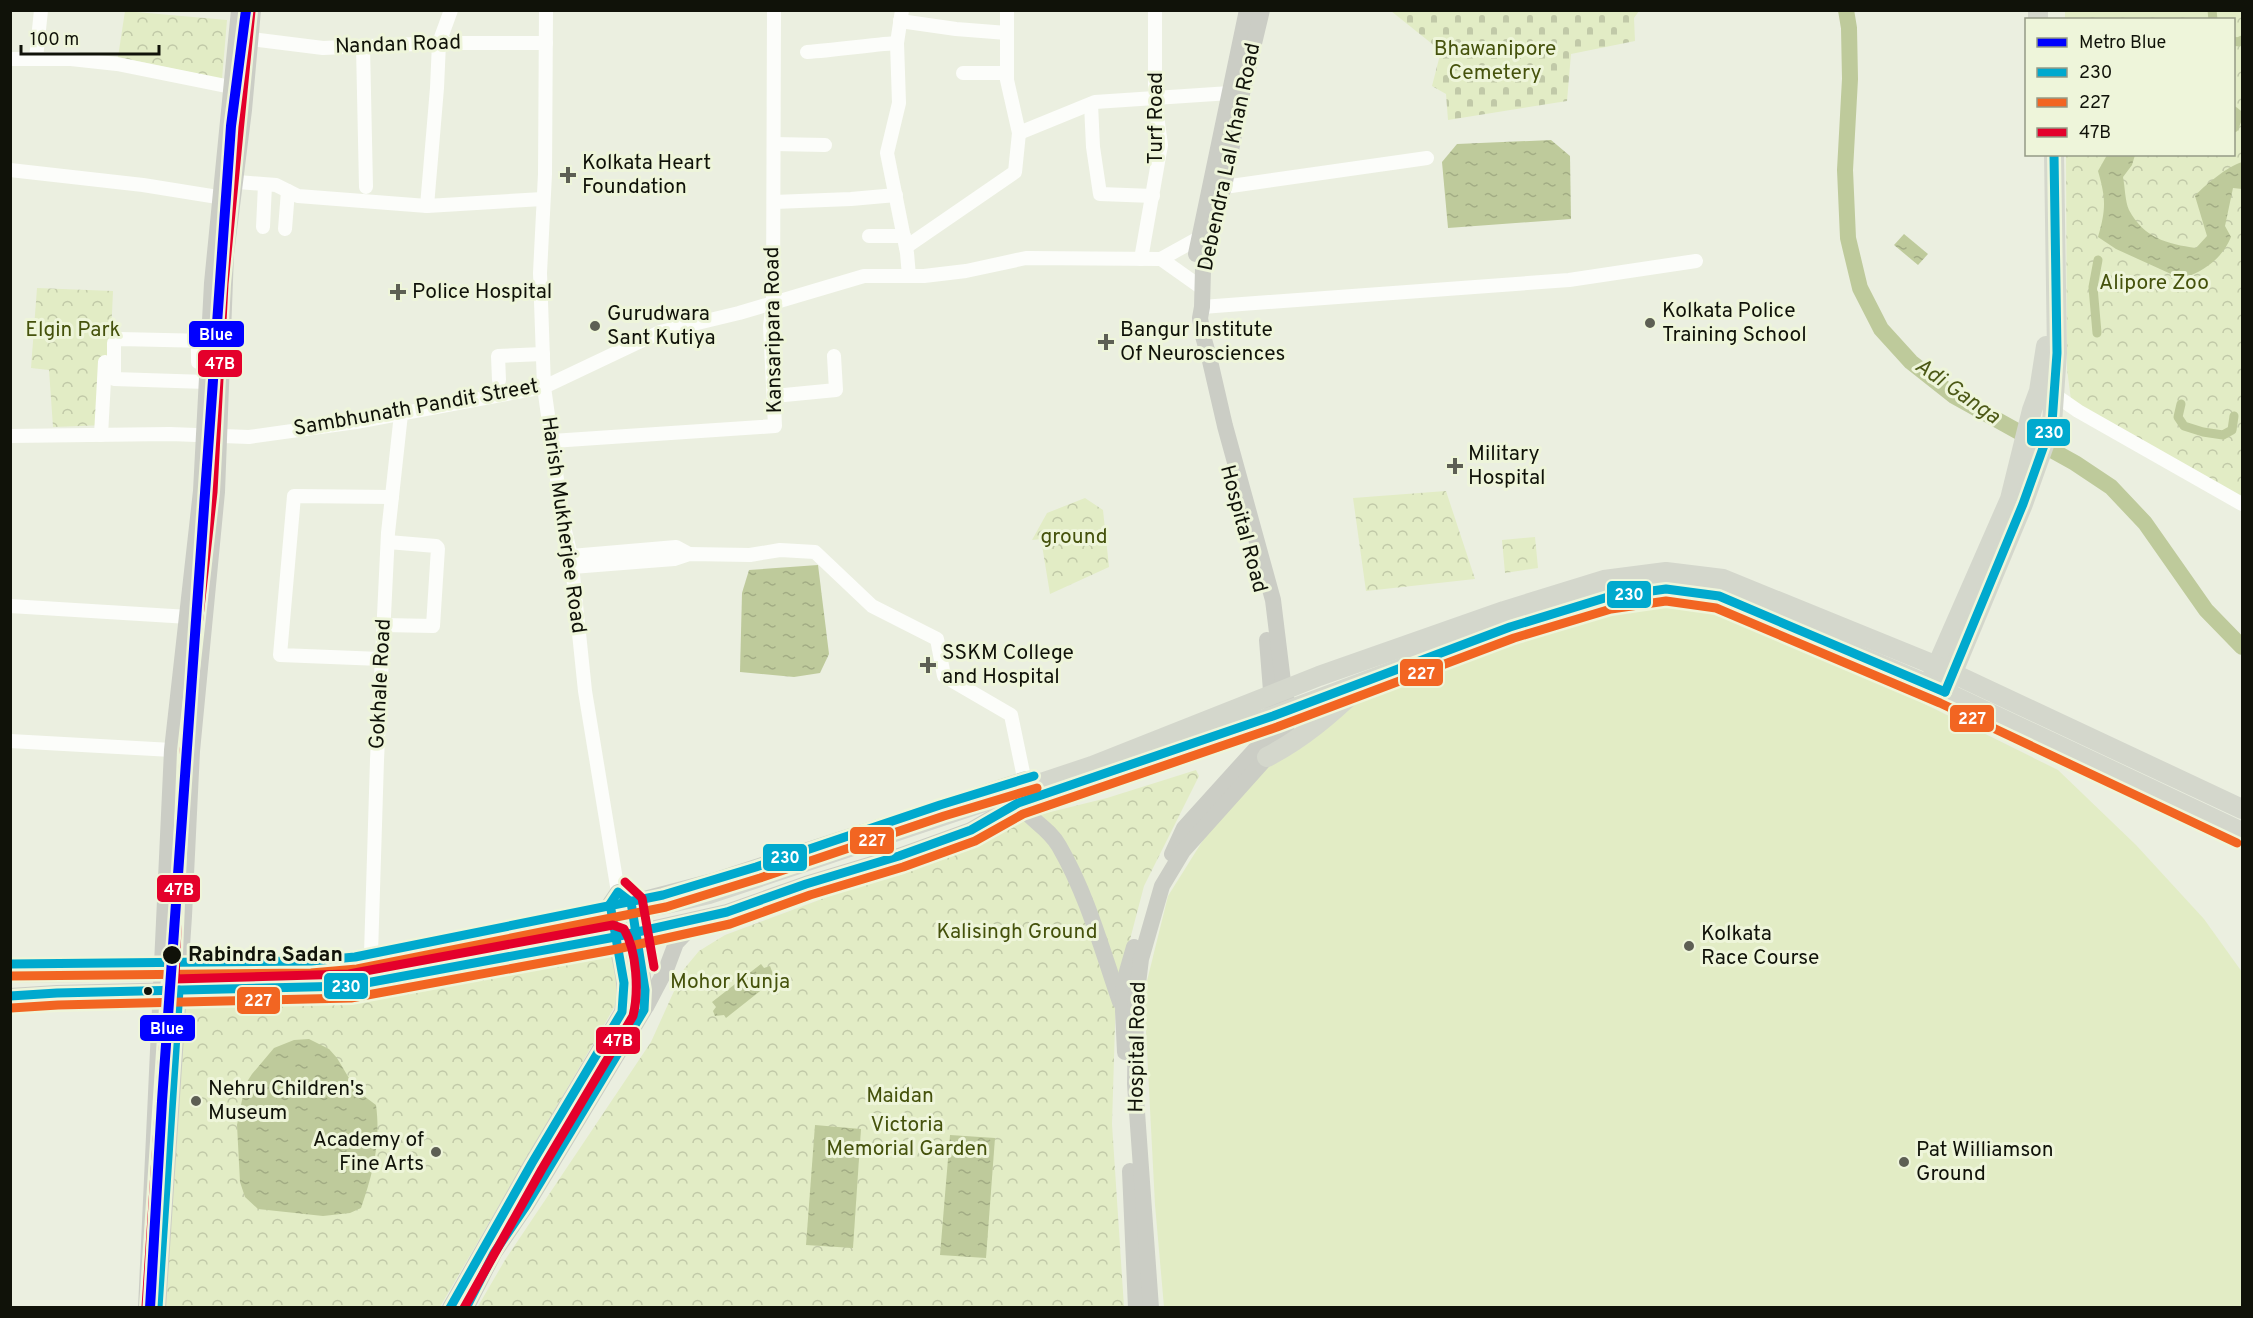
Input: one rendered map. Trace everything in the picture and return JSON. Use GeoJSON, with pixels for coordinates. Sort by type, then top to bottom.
{"type":"FeatureCollection","features":[{"type":"Feature","properties":{"kind":"highway"},"geometry":{"type":"LineString","coordinates":[[2023,481],[2032,410],[2039,391],[2046,353],[2042,156]]}},
{"type":"Feature","properties":{"kind":"highway"},"geometry":{"type":"LineString","coordinates":[[1941,679],[2010,499],[2023,481],[2052,423],[2057,353],[2054,156]]}},
{"type":"Feature","properties":{"kind":"highway"},"geometry":{"type":"LineString","coordinates":[[10,984],[307,979],[366,975],[570,932],[704,908],[811,875],[950,821],[1018,791],[1092,766],[1319,676],[1507,619],[1608,597],[1666,589],[1719,596],[1941,679],[2242,809]]}},
{"type":"Feature","properties":{"kind":"highway"},"geometry":{"type":"LineString","coordinates":[[1018,791],[1281,713],[1365,681],[1507,619]]}},
{"type":"Feature","properties":{"kind":"highway"},"geometry":{"type":"LineString","coordinates":[[1941,679],[2242,832]]}},
{"type":"Feature","properties":{"kind":"highway"},"geometry":{"type":"LineString","coordinates":[[1267,757],[1287,747],[1319,723],[1365,681]]}},
{"type":"Feature","properties":{"kind":"highway"},"geometry":{"type":"LineString","coordinates":[[10,973],[180,972],[360,965],[709,894],[950,821]]}},
{"type":"Feature","properties":{"kind":"main road"},"geometry":{"type":"LineString","coordinates":[[146,1308],[172,750],[201,491],[212,436],[223,290],[231,87],[239,10]]}},
{"type":"Feature","properties":{"kind":"main road"},"geometry":{"type":"LineString","coordinates":[[158,1308],[181,963],[192,751],[217,492],[212,436],[202,376],[203,344],[251,39],[253,10]]}},
{"type":"Feature","properties":{"kind":"main road"},"geometry":{"type":"LineString","coordinates":[[1204,239],[1246,10]]}},
{"type":"Feature","properties":{"kind":"main road","name":"Debendra Lal Khan Road"},"geometry":{"type":"LineString","coordinates":[[1262,10],[1241,98],[1224,187],[1204,239],[1203,269],[1197,285],[1202,307],[1200,318],[1203,336],[1272,600],[1278,693]]}},
{"type":"Feature","properties":{"kind":"main road","name":"Hospital Road"},"geometry":{"type":"LineString","coordinates":[[1151,1308],[1134,1084],[1136,1000],[1141,959],[1162,886],[1183,851],[1267,757],[1286,730],[1253,561],[1225,462],[1197,337],[1197,285]]}},
{"type":"Feature","properties":{"kind":"main road","name":"Hospital Road"},"geometry":{"type":"LineString","coordinates":[[1136,1308],[1123,1011],[1124,982],[1147,899],[1184,828],[1261,743],[1281,713]]}},
{"type":"Feature","properties":{"kind":"main road"},"geometry":{"type":"LineString","coordinates":[[10,964],[311,961],[371,954],[619,899],[713,881],[1018,791]]}},
{"type":"Feature","properties":{"kind":"main road"},"geometry":{"type":"LineString","coordinates":[[10,996],[350,986],[458,964],[615,938],[726,912],[971,830],[1018,791]]}},
{"type":"Feature","properties":{"kind":"main road","name":"Hospital Road"},"geometry":{"type":"LineString","coordinates":[[1018,791],[1024,812],[1043,826],[1059,844],[1085,900],[1123,1011]]}},
{"type":"Feature","properties":{"kind":"main road"},"geometry":{"type":"LineString","coordinates":[[619,899],[635,933],[645,990],[644,1010]]}},
{"type":"Feature","properties":{"kind":"main road"},"geometry":{"type":"LineString","coordinates":[[450,1308],[532,1163],[620,1019],[626,995],[625,978],[615,938],[619,899]]}},
{"type":"Feature","properties":{"kind":"main road"},"geometry":{"type":"LineString","coordinates":[[466,1308],[494,1253],[526,1206],[644,1010],[667,967],[676,943],[699,919]]}},
{"type":"Feature","properties":{"kind":"street"},"geometry":{"type":"LineString","coordinates":[[36,59],[41,10]]}},
{"type":"Feature","properties":{"kind":"street"},"geometry":{"type":"LineString","coordinates":[[427,206],[439,43],[451,10]]}},
{"type":"Feature","properties":{"kind":"street","name":"Harish Mukherjee Road"},"geometry":{"type":"LineString","coordinates":[[546,10],[540,273],[544,387],[563,522],[571,562],[585,691],[619,899]]}},
{"type":"Feature","properties":{"kind":"street","name":"Kansaripara Road"},"geometry":{"type":"LineString","coordinates":[[552,441],[775,426],[770,326],[773,302],[774,10]]}},
{"type":"Feature","properties":{"kind":"street"},"geometry":{"type":"LineString","coordinates":[[869,236],[905,241],[1015,172],[1019,134],[1007,74],[1007,10]]}},
{"type":"Feature","properties":{"kind":"street","name":"Turf Road"},"geometry":{"type":"LineString","coordinates":[[1141,259],[1161,145],[1155,98],[1155,10]]}},
{"type":"Feature","properties":{"kind":"street"},"geometry":{"type":"LineString","coordinates":[[909,276],[905,241],[887,153],[899,103],[897,43],[901,16],[956,29],[1007,33]]}},
{"type":"Feature","properties":{"kind":"street","name":"Nandan Road"},"geometry":{"type":"LineString","coordinates":[[251,39],[323,48],[439,43],[546,43]]}},
{"type":"Feature","properties":{"kind":"street"},"geometry":{"type":"LineString","coordinates":[[807,52],[857,45],[897,43]]}},
{"type":"Feature","properties":{"kind":"street"},"geometry":{"type":"LineString","coordinates":[[363,46],[366,187]]}},
{"type":"Feature","properties":{"kind":"street"},"geometry":{"type":"LineString","coordinates":[[10,59],[71,59],[117,64],[231,87]]}},
{"type":"Feature","properties":{"kind":"street"},"geometry":{"type":"LineString","coordinates":[[963,74],[1007,74]]}},
{"type":"Feature","properties":{"kind":"street"},"geometry":{"type":"LineString","coordinates":[[1019,134],[1091,104],[1230,93]]}},
{"type":"Feature","properties":{"kind":"street"},"geometry":{"type":"LineString","coordinates":[[1091,104],[1093,147],[1100,194],[1153,196]]}},
{"type":"Feature","properties":{"kind":"street"},"geometry":{"type":"LineString","coordinates":[[774,144],[825,146]]}},
{"type":"Feature","properties":{"kind":"street"},"geometry":{"type":"LineString","coordinates":[[1224,187],[1427,158]]}},
{"type":"Feature","properties":{"kind":"street"},"geometry":{"type":"LineString","coordinates":[[10,170],[227,190],[276,185],[298,196],[427,206],[543,199]]}},
{"type":"Feature","properties":{"kind":"street"},"geometry":{"type":"LineString","coordinates":[[263,227],[265,185]]}},
{"type":"Feature","properties":{"kind":"street"},"geometry":{"type":"LineString","coordinates":[[285,229],[288,191]]}},
{"type":"Feature","properties":{"kind":"street"},"geometry":{"type":"LineString","coordinates":[[774,202],[896,195]]}},
{"type":"Feature","properties":{"kind":"street","name":"Sambhunath Pandit Street"},"geometry":{"type":"LineString","coordinates":[[10,436],[249,437],[401,414],[544,387],[660,332],[739,313],[864,276],[909,276],[966,270],[1026,258],[1161,259],[1204,239]]}},
{"type":"Feature","properties":{"kind":"street"},"geometry":{"type":"LineString","coordinates":[[1161,259],[1197,285]]}},
{"type":"Feature","properties":{"kind":"street"},"geometry":{"type":"LineString","coordinates":[[1202,307],[1569,280],[1696,261]]}},
{"type":"Feature","properties":{"kind":"street"},"geometry":{"type":"LineString","coordinates":[[202,376],[114,379],[114,343],[119,339],[203,344]]}},
{"type":"Feature","properties":{"kind":"street"},"geometry":{"type":"LineString","coordinates":[[101,435],[106,343]]}},
{"type":"Feature","properties":{"kind":"street"},"geometry":{"type":"LineString","coordinates":[[499,380],[498,356],[543,354]]}},
{"type":"Feature","properties":{"kind":"street"},"geometry":{"type":"LineString","coordinates":[[774,396],[836,390],[834,356]]}},
{"type":"Feature","properties":{"kind":"street"},"geometry":{"type":"LineString","coordinates":[[2055,395],[2078,411],[2242,504]]}},
{"type":"Feature","properties":{"kind":"street","name":"Gokhale Road"},"geometry":{"type":"LineString","coordinates":[[371,954],[381,659],[388,542],[401,414]]}},
{"type":"Feature","properties":{"kind":"street"},"geometry":{"type":"LineString","coordinates":[[381,659],[280,655],[294,496],[392,497]]}},
{"type":"Feature","properties":{"kind":"street"},"geometry":{"type":"LineString","coordinates":[[384,625],[433,627],[438,548],[388,542]]}},
{"type":"Feature","properties":{"kind":"street"},"geometry":{"type":"LineString","coordinates":[[571,562],[674,559],[689,554],[750,555],[780,550],[815,552],[872,606],[937,639],[944,676],[1011,715],[1018,791]]}},
{"type":"Feature","properties":{"kind":"street"},"geometry":{"type":"LineString","coordinates":[[10,606],[206,618]]}},
{"type":"Feature","properties":{"kind":"street"},"geometry":{"type":"LineString","coordinates":[[10,741],[172,750]]}},
{"type":"Feature","properties":{"kind":"green space"},"geometry":{"type":"Polygon","coordinates":[[[125,11],[227,20],[222,79],[118,57],[125,11]]]}},
{"type":"Feature","properties":{"kind":"green space","name":"Bhawanipore Cemetery"},"geometry":{"type":"Polygon","coordinates":[[[1391,11],[1639,11],[1634,18],[1635,41],[1571,54],[1567,101],[1448,120],[1446,94],[1432,86],[1441,51],[1391,11]]]}},
{"type":"Feature","properties":{"kind":"green space","name":"Alipore Zoo"},"geometry":{"type":"Polygon","coordinates":[[[2065,11],[2242,11],[2242,497],[2071,400],[2067,369],[2066,156],[2235,156],[2235,18],[2065,18],[2065,11]]]}},
{"type":"Feature","properties":{"kind":"green space","name":"Elgin Park"},"geometry":{"type":"Polygon","coordinates":[[[37,288],[113,291],[107,425],[53,427],[49,370],[31,368],[37,288]]]}},
{"type":"Feature","properties":{"kind":"green space"},"geometry":{"type":"Polygon","coordinates":[[[1446,491],[1475,579],[1366,591],[1353,498],[1446,491]]]}},
{"type":"Feature","properties":{"kind":"green space","name":"ground"},"geometry":{"type":"Polygon","coordinates":[[[1085,498],[1103,510],[1109,567],[1050,594],[1041,539],[1032,540],[1047,513],[1085,498]]]}},
{"type":"Feature","properties":{"kind":"green space"},"geometry":{"type":"Polygon","coordinates":[[[1535,537],[1538,568],[1505,573],[1502,540],[1535,537]]]}},
{"type":"Feature","properties":{"kind":"green space","name":"Kolkata Race Course"},"geometry":{"type":"Polygon","coordinates":[[[1658,599],[1709,610],[1862,673],[2058,770],[2136,845],[2204,919],[2242,972],[2242,1307],[1164,1307],[1155,1205],[1144,993],[1168,896],[1215,821],[1303,731],[1384,681],[1506,637],[1608,607],[1658,599]]]}},
{"type":"Feature","properties":{"kind":"green space","name":"Maidan"},"geometry":{"type":"Polygon","coordinates":[[[1196,770],[1199,776],[1144,886],[1116,993],[1112,1124],[1124,1307],[477,1308],[505,1260],[651,1042],[684,969],[699,951],[725,935],[889,874],[1014,821],[1107,798],[1196,770]]]}},
{"type":"Feature","properties":{"kind":"green space"},"geometry":{"type":"Polygon","coordinates":[[[616,956],[622,994],[440,1307],[153,1308],[171,1002],[358,992],[616,956]]]}},
{"type":"Feature","properties":{"kind":"water"},"geometry":{"type":"Polygon","coordinates":[[[1551,140],[1570,156],[1571,219],[1448,228],[1442,162],[1457,144],[1551,140]]]}},
{"type":"Feature","properties":{"kind":"water"},"geometry":{"type":"Polygon","coordinates":[[[2106,156],[2135,156],[2132,165],[2123,177],[2129,210],[2135,220],[2157,238],[2196,248],[2207,236],[2195,196],[2217,176],[2242,162],[2242,189],[2233,188],[2225,226],[2231,237],[2223,252],[2205,268],[2182,279],[2116,249],[2098,237],[2104,204],[2098,171],[2106,156]]]}},
{"type":"Feature","properties":{"kind":"water"},"geometry":{"type":"Polygon","coordinates":[[[1904,234],[1928,254],[1918,265],[1894,245],[1904,234]]]}},
{"type":"Feature","properties":{"kind":"water"},"geometry":{"type":"Polygon","coordinates":[[[818,565],[829,654],[820,673],[794,677],[740,672],[742,593],[749,570],[818,565]]]}},
{"type":"Feature","properties":{"kind":"water"},"geometry":{"type":"Polygon","coordinates":[[[761,964],[764,968],[770,966],[773,974],[771,977],[774,980],[726,1018],[724,1015],[715,1016],[713,1011],[716,1007],[712,1002],[761,964]]]}},
{"type":"Feature","properties":{"kind":"water"},"geometry":{"type":"Polygon","coordinates":[[[309,1039],[329,1049],[356,1090],[376,1105],[377,1145],[372,1170],[361,1208],[350,1213],[323,1216],[258,1209],[245,1197],[240,1182],[237,1125],[245,1085],[274,1048],[294,1040],[309,1039]]]}},
{"type":"Feature","properties":{"kind":"water"},"geometry":{"type":"Polygon","coordinates":[[[815,1125],[861,1129],[853,1248],[806,1245],[815,1125]]]}},
{"type":"Feature","properties":{"kind":"water"},"geometry":{"type":"Polygon","coordinates":[[[950,1135],[995,1138],[986,1258],[940,1255],[950,1135]]]}},
{"type":"Feature","properties":{"kind":"waterway","name":"Adi Ganga"},"geometry":{"type":"LineString","coordinates":[[1846,10],[1849,28],[1850,79],[1845,170],[1848,238],[1860,288],[1881,329],[1911,362],[1954,396],[2075,463],[2111,487],[2145,523],[2206,610],[2242,647]]}},
{"type":"Feature","properties":{"kind":"waterway"},"geometry":{"type":"LineString","coordinates":[[2212,10],[2213,18]]}},
{"type":"Feature","properties":{"kind":"waterway"},"geometry":{"type":"LineString","coordinates":[[2235,41],[2242,40]]}},
{"type":"Feature","properties":{"kind":"waterway"},"geometry":{"type":"LineString","coordinates":[[2235,112],[2239,115],[2235,125]]}},
{"type":"Feature","properties":{"kind":"waterway"},"geometry":{"type":"LineString","coordinates":[[2097,333],[2093,287],[2098,260]]}},
{"type":"Feature","properties":{"kind":"waterway"},"geometry":{"type":"LineString","coordinates":[[2181,404],[2178,417],[2184,426],[2203,432],[2223,435],[2232,430],[2234,416]]}},
{"type":"Feature","properties":{"kind":"metro line","name":"Blue"},"geometry":{"type":"LineString","coordinates":[[150,1308],[162,1101],[231,126],[246,10]]}},
{"type":"Feature","properties":{"kind":"transit line","name":"47B"},"geometry":{"type":"LineString","coordinates":[[251,11],[224,284],[213,492],[184,751],[175,979],[349,974],[613,925],[624,929],[632,948],[636,972],[633,1016],[542,1169],[464,1308]]}},
{"type":"Feature","properties":{"kind":"transit line","name":"230"},"geometry":{"type":"LineString","coordinates":[[1945,692],[2023,504],[2052,423],[2057,353],[2054,156]]}},
{"type":"Feature","properties":{"kind":"transit line","name":"230"},"geometry":{"type":"LineString","coordinates":[[10,996],[350,986],[615,937],[727,912],[806,884],[899,856],[971,830],[1018,803],[1273,716],[1510,627],[1608,597],[1666,589],[1719,596],[1945,692]]}},
{"type":"Feature","properties":{"kind":"transit line","name":"227"},"geometry":{"type":"LineString","coordinates":[[11,1008],[351,998],[617,949],[730,924],[975,841],[1023,814],[1277,727],[1514,638],[1611,609],[1666,601],[1716,608],[1940,703],[2237,843]]}},
{"type":"Feature","properties":{"kind":"transit line","name":"230"},"geometry":{"type":"LineString","coordinates":[[10,964],[311,961],[355,957],[663,895],[1034,776]]}},
{"type":"Feature","properties":{"kind":"transit line","name":"227"},"geometry":{"type":"LineString","coordinates":[[10,976],[311,973],[357,969],[666,907],[1037,788]]}},
{"type":"Feature","properties":{"kind":"transit line","name":"47B"},"geometry":{"type":"LineString","coordinates":[[625,882],[642,898],[654,967]]}},
{"type":"Feature","properties":{"kind":"transit line","name":"230"},"geometry":{"type":"LineString","coordinates":[[450,1308],[532,1163],[622,1012],[624,983],[610,904],[618,892],[631,902],[645,990],[644,1010],[526,1206],[494,1253],[466,1308]]}},
{"type":"Feature","properties":{"kind":"transit line","name":"47B"},"geometry":{"type":"LineString","coordinates":[[146,1307],[169,962]]}},
{"type":"Feature","properties":{"kind":"transit line","name":"230"},"geometry":{"type":"LineString","coordinates":[[158,1308],[179,990]]}},
{"type":"Feature","properties":{"kind":"place","name":"Kolkata Heart Foundation"},"geometry":{"type":"Point","coordinates":[568,175]}},
{"type":"Feature","properties":{"kind":"place","name":"Police Hospital"},"geometry":{"type":"Point","coordinates":[398,292]}},
{"type":"Feature","properties":{"kind":"place","name":"Kolkata Police Training School"},"geometry":{"type":"Point","coordinates":[1650,323]}},
{"type":"Feature","properties":{"kind":"place","name":"Gurudwara Sant Kutiya"},"geometry":{"type":"Point","coordinates":[595,326]}},
{"type":"Feature","properties":{"kind":"place","name":"Bangur Institute Of Neurosciences"},"geometry":{"type":"Point","coordinates":[1106,342]}},
{"type":"Feature","properties":{"kind":"place","name":"Military Hospital"},"geometry":{"type":"Point","coordinates":[1455,466]}},
{"type":"Feature","properties":{"kind":"place","name":"SSKM College and Hospital"},"geometry":{"type":"Point","coordinates":[928,665]}},
{"type":"Feature","properties":{"kind":"place","name":"Kolkata Race Course"},"geometry":{"type":"Point","coordinates":[1689,946]}},
{"type":"Feature","properties":{"kind":"place","name":"Rabindra Sadan"},"geometry":{"type":"Point","coordinates":[172,955]}},
{"type":"Feature","properties":{"kind":"place","name":"Nehru Children's Museum"},"geometry":{"type":"Point","coordinates":[196,1101]}},
{"type":"Feature","properties":{"kind":"place","name":"Academy of Fine Arts"},"geometry":{"type":"Point","coordinates":[436,1152]}},
{"type":"Feature","properties":{"kind":"place","name":"Pat Williamson Ground"},"geometry":{"type":"Point","coordinates":[1904,1162]}},
{"type":"Feature","properties":{"kind":"park label","name":"Kalisingh Ground"},"geometry":{"type":"Point","coordinates":[1017,932]}},
{"type":"Feature","properties":{"kind":"park label","name":"Mohor Kunja"},"geometry":{"type":"Point","coordinates":[730,982]}},
{"type":"Feature","properties":{"kind":"park label","name":"Victoria Memorial Garden"},"geometry":{"type":"Point","coordinates":[907,1137]}}]}
